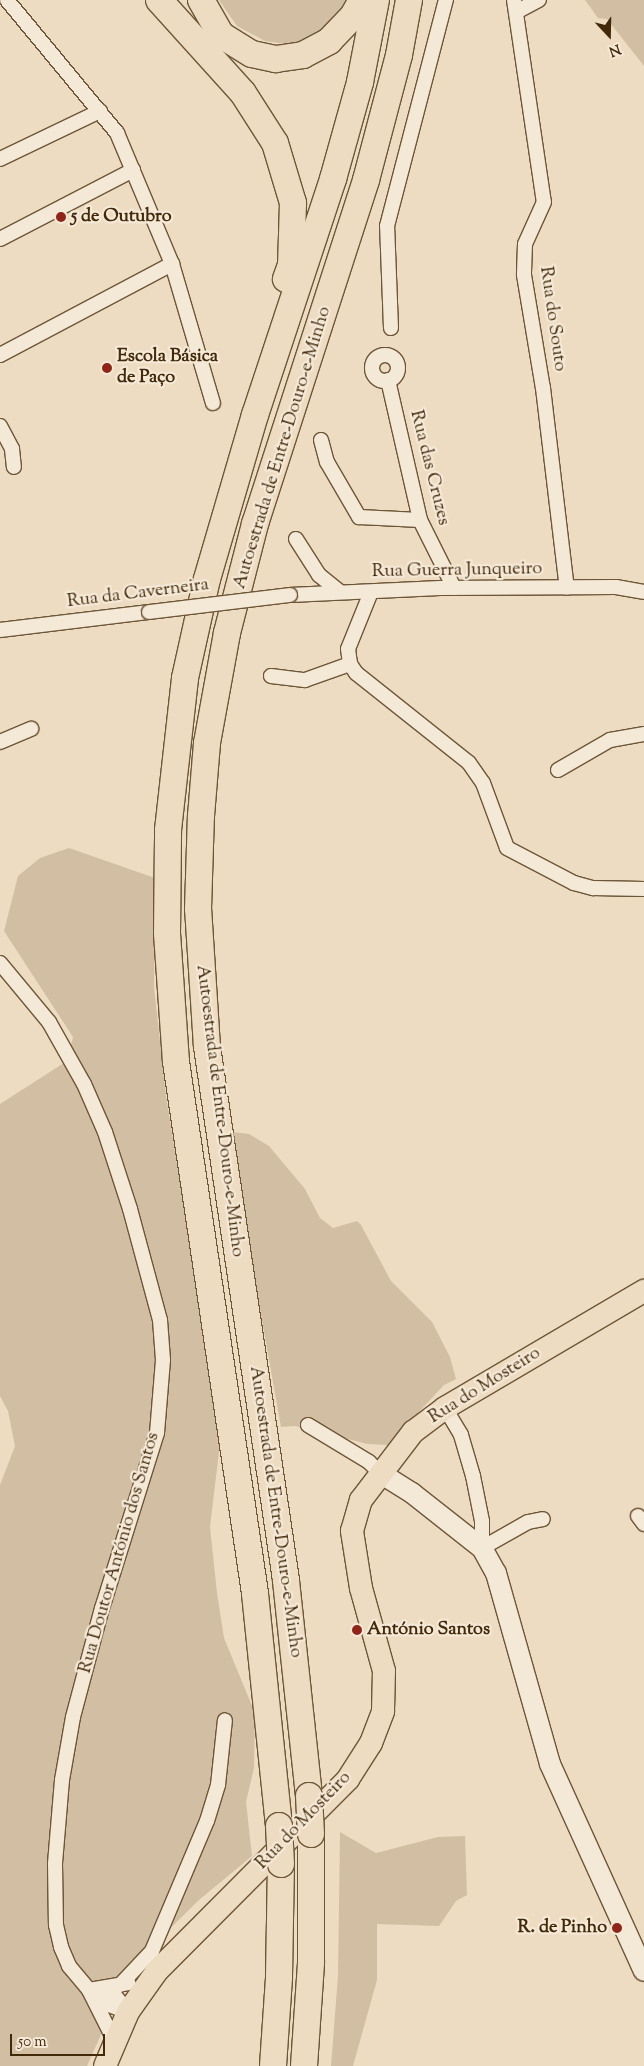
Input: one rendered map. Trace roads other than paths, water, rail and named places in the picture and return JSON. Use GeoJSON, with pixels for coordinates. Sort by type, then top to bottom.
{"type":"FeatureCollection","features":[{"type":"Feature","properties":{"kind":"highway"},"geometry":{"type":"LineString","coordinates":[[159,0],[256,110],[282,161],[289,180],[294,222],[291,265],[269,337],[277,349]]}},
{"type":"Feature","properties":{"kind":"highway"},"geometry":{"type":"LineString","coordinates":[[201,0],[211,23],[232,44],[252,54],[283,59],[303,55],[329,41],[353,16],[362,0]]}},
{"type":"Feature","properties":{"kind":"highway","name":"Autoestrada de Entre-Douro-e-Minho"},"geometry":{"type":"LineString","coordinates":[[272,2066],[279,1977],[281,1864],[279,1826],[255,1593],[176,1062],[166,882],[172,779],[189,661],[207,579],[277,349],[333,179],[360,82],[376,0]]}},
{"type":"Feature","properties":{"kind":"highway","name":"Autoestrada de Entre-Douro-e-Minho"},"geometry":{"type":"LineString","coordinates":[[304,2066],[311,1962],[311,1834],[309,1796],[286,1580],[207,1047],[198,909],[201,816],[208,743],[220,667],[255,524],[334,282],[399,56],[409,0]]}},
{"type":"Feature","properties":{"kind":"highway"},"geometry":{"type":"LineString","coordinates":[[399,56],[420,0]]}},
{"type":"Feature","properties":{"kind":"main road","name":"Rua do Mosteiro"},"geometry":{"type":"LineString","coordinates":[[105,2066],[128,2012],[157,1971],[348,1779],[371,1743],[383,1711],[384,1671],[362,1588],[352,1531],[360,1500],[413,1432],[445,1408],[644,1291]]}},
{"type":"Feature","properties":{"kind":"street"},"geometry":{"type":"LineString","coordinates":[[7,0],[117,133],[172,264],[213,403]]}},
{"type":"Feature","properties":{"kind":"street"},"geometry":{"type":"LineString","coordinates":[[391,328],[387,226],[446,0]]}},
{"type":"Feature","properties":{"kind":"street"},"geometry":{"type":"LineString","coordinates":[[515,6],[539,0]]}},
{"type":"Feature","properties":{"kind":"street","name":"Rua do Souto"},"geometry":{"type":"LineString","coordinates":[[515,6],[544,202],[525,244],[524,276],[543,388],[567,588]]}},
{"type":"Feature","properties":{"kind":"street"},"geometry":{"type":"LineString","coordinates":[[0,159],[100,111]]}},
{"type":"Feature","properties":{"kind":"street"},"geometry":{"type":"LineString","coordinates":[[0,239],[133,170]]}},
{"type":"Feature","properties":{"kind":"street"},"geometry":{"type":"LineString","coordinates":[[0,355],[172,264]]}},
{"type":"Feature","properties":{"kind":"street","name":"Rua das Cruzes"},"geometry":{"type":"LineString","coordinates":[[388,380],[420,520],[454,588]]}},
{"type":"Feature","properties":{"kind":"street"},"geometry":{"type":"LineString","coordinates":[[0,426],[12,449],[14,467]]}},
{"type":"Feature","properties":{"kind":"street"},"geometry":{"type":"LineString","coordinates":[[321,440],[327,462],[359,517],[420,520]]}},
{"type":"Feature","properties":{"kind":"street"},"geometry":{"type":"LineString","coordinates":[[296,539],[319,574],[340,592]]}},
{"type":"Feature","properties":{"kind":"street","name":"Rua Guerra Junqueiro"},"geometry":{"type":"LineString","coordinates":[[340,592],[454,588],[616,587],[644,592]]}},
{"type":"Feature","properties":{"kind":"street","name":"Rua da Caverneira"},"geometry":{"type":"LineString","coordinates":[[0,630],[290,595],[340,592]]}},
{"type":"Feature","properties":{"kind":"street"},"geometry":{"type":"LineString","coordinates":[[371,592],[348,649],[350,664],[356,673],[469,763],[483,783],[507,848],[574,883],[593,888],[644,889]]}},
{"type":"Feature","properties":{"kind":"street"},"geometry":{"type":"LineString","coordinates":[[271,676],[305,680],[350,664]]}},
{"type":"Feature","properties":{"kind":"street"},"geometry":{"type":"LineString","coordinates":[[0,742],[31,729]]}},
{"type":"Feature","properties":{"kind":"street"},"geometry":{"type":"LineString","coordinates":[[558,770],[610,740],[644,734]]}},
{"type":"Feature","properties":{"kind":"street","name":"Rua Doutor António dos Santos"},"geometry":{"type":"LineString","coordinates":[[0,963],[49,1022],[84,1084],[105,1132],[130,1209],[160,1320],[163,1360],[157,1434],[102,1608],[72,1717],[62,1780],[55,1864],[56,1925],[69,1966],[92,1995],[115,2042]]}},
{"type":"Feature","properties":{"kind":"street"},"geometry":{"type":"LineString","coordinates":[[445,1408],[461,1435],[473,1476],[482,1521],[482,1548]]}},
{"type":"Feature","properties":{"kind":"street"},"geometry":{"type":"LineString","coordinates":[[308,1425],[369,1462],[380,1473],[412,1493],[482,1548],[496,1573],[550,1764],[644,1971]]}},
{"type":"Feature","properties":{"kind":"street"},"geometry":{"type":"LineString","coordinates":[[482,1548],[528,1522],[543,1519]]}},
{"type":"Feature","properties":{"kind":"street"},"geometry":{"type":"LineString","coordinates":[[120,1985],[152,1951],[207,1820],[218,1785],[225,1720]]}},
{"type":"Feature","properties":{"kind":"street"},"geometry":{"type":"LineString","coordinates":[[92,1995],[157,1971]]}},
{"type":"Feature","properties":{"kind":"street"},"geometry":{"type":"LineString","coordinates":[[92,1995],[116,1997],[128,2012]]}},
{"type":"Feature","properties":{"kind":"place","name":"5 de Outubro"},"geometry":{"type":"Point","coordinates":[61,217]}},
{"type":"Feature","properties":{"kind":"place","name":"Escola Básica de Paço"},"geometry":{"type":"Point","coordinates":[107,368]}},
{"type":"Feature","properties":{"kind":"place","name":"António Santos"},"geometry":{"type":"Point","coordinates":[357,1630]}},
{"type":"Feature","properties":{"kind":"place","name":"R. de Pinho"},"geometry":{"type":"Point","coordinates":[617,1928]}}]}
